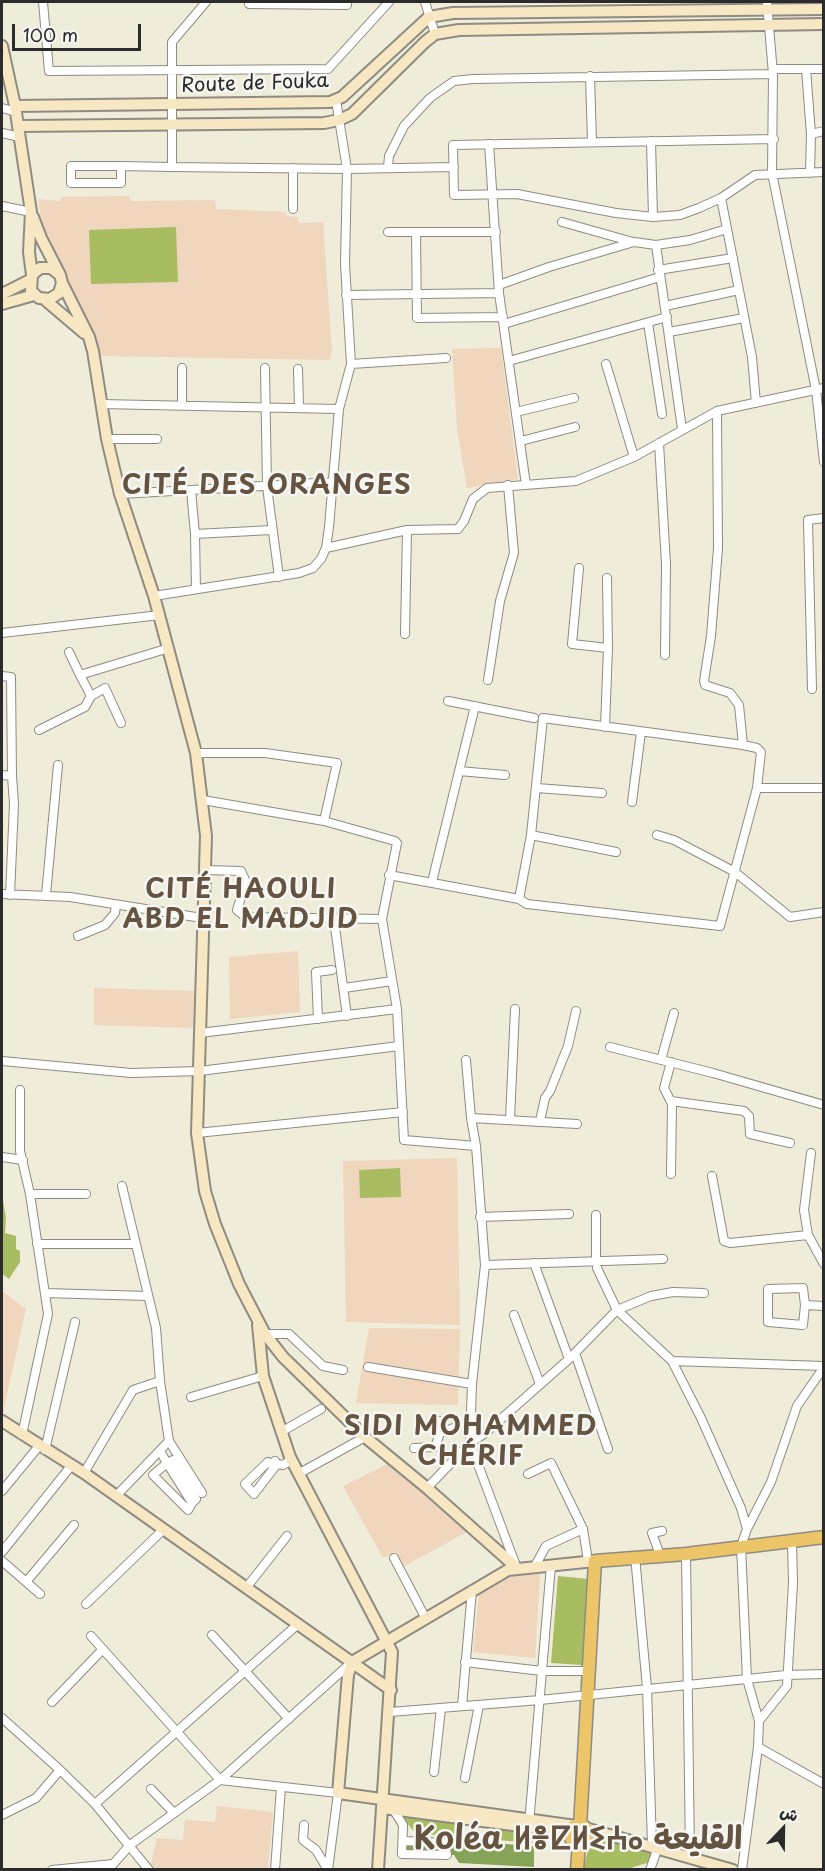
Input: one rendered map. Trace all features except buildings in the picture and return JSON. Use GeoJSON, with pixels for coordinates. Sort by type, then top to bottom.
{"type":"FeatureCollection","features":[{"type":"Feature","properties":{"kind":"main road"},"geometry":{"type":"LineString","coordinates":[[429,17],[453,13],[552,7],[767,5],[824,9]]}},
{"type":"Feature","properties":{"kind":"main road","name":"Route de Fouka"},"geometry":{"type":"LineString","coordinates":[[16,109],[307,104],[336,100],[429,17]]}},
{"type":"Feature","properties":{"kind":"main road"},"geometry":{"type":"LineString","coordinates":[[435,34],[459,30],[824,24]]}},
{"type":"Feature","properties":{"kind":"main road","name":"Route de Fouka"},"geometry":{"type":"LineString","coordinates":[[19,132],[172,124],[324,123],[339,120],[352,114],[435,34]]}},
{"type":"Feature","properties":{"kind":"main road"},"geometry":{"type":"LineString","coordinates":[[2,46],[16,109],[31,212],[40,238],[89,337],[98,368],[107,439],[120,494],[160,615],[196,753],[203,800],[205,870],[197,1133],[206,1191],[215,1224],[226,1256],[265,1334],[312,1388],[517,1568]]}},
{"type":"Feature","properties":{"kind":"main road"},"geometry":{"type":"LineString","coordinates":[[31,212],[28,252],[31,278],[39,297],[89,337]]}},
{"type":"Feature","properties":{"kind":"main road"},"geometry":{"type":"LineString","coordinates":[[2,294],[46,267],[61,279]]}},
{"type":"Feature","properties":{"kind":"main road"},"geometry":{"type":"LineString","coordinates":[[2,304],[39,297],[55,297],[61,279]]}},
{"type":"Feature","properties":{"kind":"main road"},"geometry":{"type":"LineString","coordinates":[[257,1319],[263,1376],[291,1460],[392,1652],[387,1805],[378,1869]]}},
{"type":"Feature","properties":{"kind":"main road"},"geometry":{"type":"LineString","coordinates":[[2,1421],[84,1473],[390,1690]]}},
{"type":"Feature","properties":{"kind":"main road"},"geometry":{"type":"LineString","coordinates":[[733,1869],[695,1862],[655,1846],[529,1823],[387,1805],[338,1793],[348,1675],[352,1662],[499,1574],[517,1568],[634,1556],[686,1554],[824,1537]]}},
{"type":"Feature","properties":{"kind":"main road"},"geometry":{"type":"LineString","coordinates":[[577,1869],[588,1694],[592,1561]]}},
{"type":"Feature","properties":{"kind":"street"},"geometry":{"type":"LineString","coordinates":[[43,2],[49,71],[328,69],[389,2]]}},
{"type":"Feature","properties":{"kind":"street"},"geometry":{"type":"LineString","coordinates":[[172,166],[172,42],[206,2]]}},
{"type":"Feature","properties":{"kind":"street"},"geometry":{"type":"LineString","coordinates":[[250,2],[249,4],[347,5]]}},
{"type":"Feature","properties":{"kind":"street"},"geometry":{"type":"LineString","coordinates":[[425,2],[435,34]]}},
{"type":"Feature","properties":{"kind":"street"},"geometry":{"type":"LineString","coordinates":[[767,5],[773,72],[772,173],[820,389],[824,462]]}},
{"type":"Feature","properties":{"kind":"street"},"geometry":{"type":"LineString","coordinates":[[806,69],[811,134],[810,173]]}},
{"type":"Feature","properties":{"kind":"street"},"geometry":{"type":"LineString","coordinates":[[388,167],[389,156],[404,126],[430,98],[454,81],[824,69]]}},
{"type":"Feature","properties":{"kind":"street"},"geometry":{"type":"LineString","coordinates":[[590,76],[592,142]]}},
{"type":"Feature","properties":{"kind":"street"},"geometry":{"type":"LineString","coordinates":[[154,596],[279,577],[313,568],[326,548],[334,482],[339,409],[351,364],[346,295],[347,169],[336,100]]}},
{"type":"Feature","properties":{"kind":"street"},"geometry":{"type":"LineString","coordinates":[[2,108],[16,109]]}},
{"type":"Feature","properties":{"kind":"street"},"geometry":{"type":"LineString","coordinates":[[811,134],[824,130]]}},
{"type":"Feature","properties":{"kind":"street"},"geometry":{"type":"LineString","coordinates":[[2,133],[19,132]]}},
{"type":"Feature","properties":{"kind":"street"},"geometry":{"type":"LineString","coordinates":[[774,140],[453,145],[454,195],[517,195],[616,213],[653,217],[680,215],[721,198],[755,175],[824,172]]}},
{"type":"Feature","properties":{"kind":"street"},"geometry":{"type":"LineString","coordinates":[[651,141],[653,217]]}},
{"type":"Feature","properties":{"kind":"street"},"geometry":{"type":"LineString","coordinates":[[489,144],[499,289],[526,485]]}},
{"type":"Feature","properties":{"kind":"street"},"geometry":{"type":"LineString","coordinates":[[121,166],[121,183],[71,183],[71,166],[121,166],[172,166],[347,169],[454,167]]}},
{"type":"Feature","properties":{"kind":"street"},"geometry":{"type":"LineString","coordinates":[[293,168],[293,209]]}},
{"type":"Feature","properties":{"kind":"street"},"geometry":{"type":"LineString","coordinates":[[721,198],[752,357],[756,403]]}},
{"type":"Feature","properties":{"kind":"street"},"geometry":{"type":"LineString","coordinates":[[2,207],[31,212]]}},
{"type":"Feature","properties":{"kind":"street"},"geometry":{"type":"LineString","coordinates":[[562,222],[634,242],[656,245],[690,240],[727,229]]}},
{"type":"Feature","properties":{"kind":"street"},"geometry":{"type":"LineString","coordinates":[[388,232],[496,232]]}},
{"type":"Feature","properties":{"kind":"street"},"geometry":{"type":"LineString","coordinates":[[416,232],[417,318],[503,320],[659,274],[733,258]]}},
{"type":"Feature","properties":{"kind":"street"},"geometry":{"type":"LineString","coordinates":[[346,295],[416,296],[499,289],[549,267],[634,242]]}},
{"type":"Feature","properties":{"kind":"street"},"geometry":{"type":"LineString","coordinates":[[656,245],[682,429]]}},
{"type":"Feature","properties":{"kind":"street"},"geometry":{"type":"LineString","coordinates":[[665,306],[739,290]]}},
{"type":"Feature","properties":{"kind":"street"},"geometry":{"type":"LineString","coordinates":[[509,361],[667,317]]}},
{"type":"Feature","properties":{"kind":"street"},"geometry":{"type":"LineString","coordinates":[[669,332],[744,318]]}},
{"type":"Feature","properties":{"kind":"street"},"geometry":{"type":"LineString","coordinates":[[648,323],[662,414]]}},
{"type":"Feature","properties":{"kind":"street"},"geometry":{"type":"LineString","coordinates":[[351,364],[446,358]]}},
{"type":"Feature","properties":{"kind":"street"},"geometry":{"type":"LineString","coordinates":[[606,364],[634,457]]}},
{"type":"Feature","properties":{"kind":"street"},"geometry":{"type":"LineString","coordinates":[[182,368],[182,405]]}},
{"type":"Feature","properties":{"kind":"street"},"geometry":{"type":"LineString","coordinates":[[265,368],[267,487],[279,577]]}},
{"type":"Feature","properties":{"kind":"street"},"geometry":{"type":"LineString","coordinates":[[298,369],[299,406]]}},
{"type":"Feature","properties":{"kind":"street"},"geometry":{"type":"LineString","coordinates":[[326,548],[407,530],[458,528],[478,492],[487,488],[576,481],[634,457],[717,411],[820,389]]}},
{"type":"Feature","properties":{"kind":"street"},"geometry":{"type":"LineString","coordinates":[[516,412],[574,398]]}},
{"type":"Feature","properties":{"kind":"street"},"geometry":{"type":"LineString","coordinates":[[101,404],[299,406],[339,409]]}},
{"type":"Feature","properties":{"kind":"street"},"geometry":{"type":"LineString","coordinates":[[717,411],[718,548],[711,636],[704,675],[705,686],[730,693],[740,705],[743,746]]}},
{"type":"Feature","properties":{"kind":"street"},"geometry":{"type":"LineString","coordinates":[[521,441],[575,427]]}},
{"type":"Feature","properties":{"kind":"street"},"geometry":{"type":"LineString","coordinates":[[107,439],[157,440]]}},
{"type":"Feature","properties":{"kind":"street"},"geometry":{"type":"LineString","coordinates":[[659,443],[666,564],[665,656]]}},
{"type":"Feature","properties":{"kind":"street"},"geometry":{"type":"LineString","coordinates":[[120,494],[334,482]]}},
{"type":"Feature","properties":{"kind":"street"},"geometry":{"type":"LineString","coordinates":[[488,681],[500,601],[514,553],[508,485]]}},
{"type":"Feature","properties":{"kind":"street"},"geometry":{"type":"LineString","coordinates":[[190,490],[195,534],[196,589]]}},
{"type":"Feature","properties":{"kind":"street"},"geometry":{"type":"LineString","coordinates":[[812,689],[808,520],[824,518]]}},
{"type":"Feature","properties":{"kind":"street"},"geometry":{"type":"LineString","coordinates":[[195,534],[272,530]]}},
{"type":"Feature","properties":{"kind":"street"},"geometry":{"type":"LineString","coordinates":[[405,634],[407,530]]}},
{"type":"Feature","properties":{"kind":"street"},"geometry":{"type":"LineString","coordinates":[[579,568],[572,644],[608,648]]}},
{"type":"Feature","properties":{"kind":"street"},"geometry":{"type":"LineString","coordinates":[[604,728],[608,648],[607,578]]}},
{"type":"Feature","properties":{"kind":"street"},"geometry":{"type":"LineString","coordinates":[[2,633],[160,615]]}},
{"type":"Feature","properties":{"kind":"street"},"geometry":{"type":"LineString","coordinates":[[80,675],[169,648]]}},
{"type":"Feature","properties":{"kind":"street"},"geometry":{"type":"LineString","coordinates":[[69,652],[91,696]]}},
{"type":"Feature","properties":{"kind":"street"},"geometry":{"type":"LineString","coordinates":[[2,676],[11,677],[14,804],[6,895],[46,895],[202,918]]}},
{"type":"Feature","properties":{"kind":"street"},"geometry":{"type":"LineString","coordinates":[[39,730],[86,707],[91,696],[105,688],[121,723]]}},
{"type":"Feature","properties":{"kind":"street"},"geometry":{"type":"LineString","coordinates":[[448,701],[534,718]]}},
{"type":"Feature","properties":{"kind":"street"},"geometry":{"type":"LineString","coordinates":[[432,882],[475,706]]}},
{"type":"Feature","properties":{"kind":"street"},"geometry":{"type":"LineString","coordinates":[[389,875],[519,899],[527,904],[720,926],[757,788],[761,752],[757,748],[543,718],[531,835],[519,899]]}},
{"type":"Feature","properties":{"kind":"street"},"geometry":{"type":"LineString","coordinates":[[632,802],[641,732]]}},
{"type":"Feature","properties":{"kind":"street"},"geometry":{"type":"LineString","coordinates":[[196,753],[265,753],[337,763],[324,821]]}},
{"type":"Feature","properties":{"kind":"street"},"geometry":{"type":"LineString","coordinates":[[46,895],[58,765]]}},
{"type":"Feature","properties":{"kind":"street"},"geometry":{"type":"LineString","coordinates":[[459,771],[504,775]]}},
{"type":"Feature","properties":{"kind":"street"},"geometry":{"type":"LineString","coordinates":[[2,775],[12,776]]}},
{"type":"Feature","properties":{"kind":"street"},"geometry":{"type":"LineString","coordinates":[[537,788],[602,793]]}},
{"type":"Feature","properties":{"kind":"street"},"geometry":{"type":"LineString","coordinates":[[757,788],[824,788]]}},
{"type":"Feature","properties":{"kind":"street"},"geometry":{"type":"LineString","coordinates":[[203,800],[324,821],[397,843],[382,920],[397,1009],[404,1140],[476,1146]]}},
{"type":"Feature","properties":{"kind":"street"},"geometry":{"type":"LineString","coordinates":[[531,835],[616,852]]}},
{"type":"Feature","properties":{"kind":"street"},"geometry":{"type":"LineString","coordinates":[[657,835],[674,840],[735,872],[790,917],[824,912]]}},
{"type":"Feature","properties":{"kind":"street"},"geometry":{"type":"LineString","coordinates":[[205,870],[241,871],[246,882],[237,910],[245,917],[382,920]]}},
{"type":"Feature","properties":{"kind":"street"},"geometry":{"type":"LineString","coordinates":[[78,936],[105,925],[115,913],[116,905]]}},
{"type":"Feature","properties":{"kind":"street"},"geometry":{"type":"LineString","coordinates":[[334,920],[347,1016]]}},
{"type":"Feature","properties":{"kind":"street"},"geometry":{"type":"LineString","coordinates":[[318,1019],[316,972],[332,970]]}},
{"type":"Feature","properties":{"kind":"street"},"geometry":{"type":"LineString","coordinates":[[344,988],[392,981]]}},
{"type":"Feature","properties":{"kind":"street"},"geometry":{"type":"LineString","coordinates":[[200,1033],[397,1009]]}},
{"type":"Feature","properties":{"kind":"street"},"geometry":{"type":"LineString","coordinates":[[510,1119],[515,1009]]}},
{"type":"Feature","properties":{"kind":"street"},"geometry":{"type":"LineString","coordinates":[[540,1121],[545,1098],[568,1046],[576,1011]]}},
{"type":"Feature","properties":{"kind":"street"},"geometry":{"type":"LineString","coordinates":[[661,1060],[674,1013]]}},
{"type":"Feature","properties":{"kind":"street"},"geometry":{"type":"LineString","coordinates":[[2,1061],[131,1073],[200,1071],[399,1047]]}},
{"type":"Feature","properties":{"kind":"street"},"geometry":{"type":"LineString","coordinates":[[609,1047],[824,1105]]}},
{"type":"Feature","properties":{"kind":"street"},"geometry":{"type":"LineString","coordinates":[[466,1060],[476,1146],[485,1265],[472,1384],[470,1443],[517,1568]]}},
{"type":"Feature","properties":{"kind":"street"},"geometry":{"type":"LineString","coordinates":[[671,1062],[664,1088],[671,1101],[671,1174]]}},
{"type":"Feature","properties":{"kind":"street"},"geometry":{"type":"LineString","coordinates":[[20,1090],[20,1152],[30,1194],[48,1314],[22,1435]]}},
{"type":"Feature","properties":{"kind":"street"},"geometry":{"type":"LineString","coordinates":[[671,1101],[744,1111],[749,1116],[750,1134],[790,1143]]}},
{"type":"Feature","properties":{"kind":"street"},"geometry":{"type":"LineString","coordinates":[[197,1133],[403,1112]]}},
{"type":"Feature","properties":{"kind":"street"},"geometry":{"type":"LineString","coordinates":[[471,1118],[577,1124]]}},
{"type":"Feature","properties":{"kind":"street"},"geometry":{"type":"LineString","coordinates":[[811,1153],[804,1210],[808,1235],[824,1264]]}},
{"type":"Feature","properties":{"kind":"street"},"geometry":{"type":"LineString","coordinates":[[2,1158],[23,1160]]}},
{"type":"Feature","properties":{"kind":"street"},"geometry":{"type":"LineString","coordinates":[[712,1176],[724,1241],[730,1243],[808,1235]]}},
{"type":"Feature","properties":{"kind":"street"},"geometry":{"type":"LineString","coordinates":[[122,1186],[156,1328],[160,1381],[169,1441],[202,1493]]}},
{"type":"Feature","properties":{"kind":"street"},"geometry":{"type":"LineString","coordinates":[[30,1194],[86,1194]]}},
{"type":"Feature","properties":{"kind":"street"},"geometry":{"type":"LineString","coordinates":[[480,1217],[568,1214]]}},
{"type":"Feature","properties":{"kind":"street"},"geometry":{"type":"LineString","coordinates":[[596,1215],[597,1264],[617,1310],[672,1361],[729,1480],[747,1529]]}},
{"type":"Feature","properties":{"kind":"street"},"geometry":{"type":"LineString","coordinates":[[37,1244],[135,1244]]}},
{"type":"Feature","properties":{"kind":"street"},"geometry":{"type":"LineString","coordinates":[[485,1265],[597,1264],[663,1259]]}},
{"type":"Feature","properties":{"kind":"street"},"geometry":{"type":"LineString","coordinates":[[534,1263],[608,1449]]}},
{"type":"Feature","properties":{"kind":"street"},"geometry":{"type":"LineString","coordinates":[[803,1288],[805,1305],[803,1325],[768,1322],[768,1289],[803,1288]]}},
{"type":"Feature","properties":{"kind":"street"},"geometry":{"type":"LineString","coordinates":[[428,1488],[470,1443],[484,1434],[572,1356],[617,1310],[651,1296],[673,1292],[704,1293]]}},
{"type":"Feature","properties":{"kind":"street"},"geometry":{"type":"LineString","coordinates":[[45,1293],[148,1296]]}},
{"type":"Feature","properties":{"kind":"street"},"geometry":{"type":"LineString","coordinates":[[805,1305],[824,1306]]}},
{"type":"Feature","properties":{"kind":"street"},"geometry":{"type":"LineString","coordinates":[[514,1315],[540,1384]]}},
{"type":"Feature","properties":{"kind":"street"},"geometry":{"type":"LineString","coordinates":[[2,1491],[42,1448],[75,1322]]}},
{"type":"Feature","properties":{"kind":"street"},"geometry":{"type":"LineString","coordinates":[[265,1334],[289,1334],[323,1366],[343,1370]]}},
{"type":"Feature","properties":{"kind":"street"},"geometry":{"type":"LineString","coordinates":[[672,1361],[824,1366]]}},
{"type":"Feature","properties":{"kind":"street"},"geometry":{"type":"LineString","coordinates":[[742,1869],[758,1747],[759,1721],[747,1679],[741,1546],[771,1482],[797,1406],[824,1366]]}},
{"type":"Feature","properties":{"kind":"street"},"geometry":{"type":"LineString","coordinates":[[368,1367],[472,1384]]}},
{"type":"Feature","properties":{"kind":"street"},"geometry":{"type":"LineString","coordinates":[[191,1397],[263,1376]]}},
{"type":"Feature","properties":{"kind":"street"},"geometry":{"type":"LineString","coordinates":[[84,1473],[133,1390],[160,1381]]}},
{"type":"Feature","properties":{"kind":"street"},"geometry":{"type":"LineString","coordinates":[[280,1432],[321,1409]]}},
{"type":"Feature","properties":{"kind":"street"},"geometry":{"type":"LineString","coordinates":[[414,1448],[435,1447],[440,1433],[440,1421]]}},
{"type":"Feature","properties":{"kind":"street"},"geometry":{"type":"LineString","coordinates":[[440,1433],[470,1422]]}},
{"type":"Feature","properties":{"kind":"street"},"geometry":{"type":"LineString","coordinates":[[298,1474],[366,1437]]}},
{"type":"Feature","properties":{"kind":"street"},"geometry":{"type":"LineString","coordinates":[[116,1496],[169,1441]]}},
{"type":"Feature","properties":{"kind":"street"},"geometry":{"type":"LineString","coordinates":[[159,1451],[192,1503],[188,1510],[153,1475],[167,1464]]}},
{"type":"Feature","properties":{"kind":"street"},"geometry":{"type":"LineString","coordinates":[[277,1464],[254,1494],[245,1484],[268,1462],[271,1464],[275,1461],[283,1465],[291,1460]]}},
{"type":"Feature","properties":{"kind":"street"},"geometry":{"type":"LineString","coordinates":[[528,1474],[551,1463],[583,1529],[592,1561]]}},
{"type":"Feature","properties":{"kind":"street"},"geometry":{"type":"LineString","coordinates":[[2,1552],[71,1466]]}},
{"type":"Feature","properties":{"kind":"street"},"geometry":{"type":"LineString","coordinates":[[26,1582],[74,1525]]}},
{"type":"Feature","properties":{"kind":"street"},"geometry":{"type":"LineString","coordinates":[[86,1604],[164,1529]]}},
{"type":"Feature","properties":{"kind":"street"},"geometry":{"type":"LineString","coordinates":[[535,1566],[546,1546],[583,1529]]}},
{"type":"Feature","properties":{"kind":"street"},"geometry":{"type":"LineString","coordinates":[[660,1555],[652,1533],[662,1531]]}},
{"type":"Feature","properties":{"kind":"street"},"geometry":{"type":"LineString","coordinates":[[246,1588],[287,1536]]}},
{"type":"Feature","properties":{"kind":"street"},"geometry":{"type":"LineString","coordinates":[[759,1721],[787,1686],[793,1584],[792,1540]]}},
{"type":"Feature","properties":{"kind":"street"},"geometry":{"type":"LineString","coordinates":[[686,1554],[695,1862]]}},
{"type":"Feature","properties":{"kind":"street"},"geometry":{"type":"LineString","coordinates":[[634,1556],[647,1688],[655,1846],[650,1869]]}},
{"type":"Feature","properties":{"kind":"street"},"geometry":{"type":"LineString","coordinates":[[394,1558],[426,1617]]}},
{"type":"Feature","properties":{"kind":"street"},"geometry":{"type":"LineString","coordinates":[[2,1561],[40,1594]]}},
{"type":"Feature","properties":{"kind":"street"},"geometry":{"type":"LineString","coordinates":[[529,1823],[551,1565]]}},
{"type":"Feature","properties":{"kind":"street"},"geometry":{"type":"LineString","coordinates":[[462,1706],[472,1590]]}},
{"type":"Feature","properties":{"kind":"street"},"geometry":{"type":"LineString","coordinates":[[95,1804],[297,1625]]}},
{"type":"Feature","properties":{"kind":"street"},"geometry":{"type":"LineString","coordinates":[[212,1635],[289,1719]]}},
{"type":"Feature","properties":{"kind":"street"},"geometry":{"type":"LineString","coordinates":[[91,1636],[220,1780],[338,1793],[328,1869]]}},
{"type":"Feature","properties":{"kind":"street"},"geometry":{"type":"LineString","coordinates":[[52,1702],[103,1649]]}},
{"type":"Feature","properties":{"kind":"street"},"geometry":{"type":"LineString","coordinates":[[52,1869],[110,1867],[130,1845],[220,1780],[352,1662]]}},
{"type":"Feature","properties":{"kind":"street"},"geometry":{"type":"LineString","coordinates":[[465,1662],[542,1671],[589,1671]]}},
{"type":"Feature","properties":{"kind":"street"},"geometry":{"type":"LineString","coordinates":[[390,1712],[540,1700],[786,1675],[824,1674]]}},
{"type":"Feature","properties":{"kind":"street"},"geometry":{"type":"LineString","coordinates":[[465,1778],[479,1705]]}},
{"type":"Feature","properties":{"kind":"street"},"geometry":{"type":"LineString","coordinates":[[434,1772],[441,1708]]}},
{"type":"Feature","properties":{"kind":"street"},"geometry":{"type":"LineString","coordinates":[[2,1718],[95,1804],[149,1869]]}},
{"type":"Feature","properties":{"kind":"street"},"geometry":{"type":"LineString","coordinates":[[758,1747],[824,1784]]}},
{"type":"Feature","properties":{"kind":"street"},"geometry":{"type":"LineString","coordinates":[[2,1815],[36,1798],[60,1770]]}},
{"type":"Feature","properties":{"kind":"street"},"geometry":{"type":"LineString","coordinates":[[275,1869],[281,1787]]}},
{"type":"Feature","properties":{"kind":"street"},"geometry":{"type":"LineString","coordinates":[[151,1789],[173,1812]]}},
{"type":"Feature","properties":{"kind":"street"},"geometry":{"type":"LineString","coordinates":[[387,1805],[403,1825],[402,1854],[447,1856],[445,1844],[403,1841]]}},
{"type":"Feature","properties":{"kind":"street"},"geometry":{"type":"LineString","coordinates":[[304,1825],[303,1840],[316,1850],[328,1869]]}},
{"type":"Feature","properties":{"kind":"shaded area"},"geometry":{"type":"Polygon","coordinates":[[[129,196],[131,201],[215,200],[216,209],[286,212],[287,216],[298,217],[299,223],[323,222],[332,350],[330,360],[97,356],[85,318],[42,226],[38,199],[60,201],[62,197],[129,196]]]}},
{"type":"Feature","properties":{"kind":"shaded area"},"geometry":{"type":"Polygon","coordinates":[[[501,348],[518,479],[467,488],[457,430],[452,349],[501,348]]]}},
{"type":"Feature","properties":{"kind":"shaded area"},"geometry":{"type":"Polygon","coordinates":[[[298,951],[300,1012],[230,1019],[229,957],[298,951]]]}},
{"type":"Feature","properties":{"kind":"shaded area"},"geometry":{"type":"Polygon","coordinates":[[[94,988],[194,991],[193,1028],[94,1025],[94,988]]]}},
{"type":"Feature","properties":{"kind":"shaded area"},"geometry":{"type":"Polygon","coordinates":[[[457,1158],[460,1325],[346,1322],[343,1161],[457,1158]]]}},
{"type":"Feature","properties":{"kind":"shaded area"},"geometry":{"type":"Polygon","coordinates":[[[2,1291],[26,1309],[3,1413],[2,1411],[2,1291]]]}},
{"type":"Feature","properties":{"kind":"shaded area"},"geometry":{"type":"Polygon","coordinates":[[[369,1328],[460,1329],[458,1405],[356,1403],[369,1328]]]}},
{"type":"Feature","properties":{"kind":"shaded area"},"geometry":{"type":"Polygon","coordinates":[[[389,1463],[467,1532],[403,1567],[395,1552],[383,1558],[343,1486],[389,1463]]]}},
{"type":"Feature","properties":{"kind":"shaded area"},"geometry":{"type":"Polygon","coordinates":[[[540,1575],[535,1658],[473,1652],[479,1592],[507,1577],[540,1575]]]}},
{"type":"Feature","properties":{"kind":"shaded area"},"geometry":{"type":"Polygon","coordinates":[[[217,1806],[273,1812],[268,1869],[150,1868],[157,1838],[183,1840],[185,1820],[215,1822],[217,1806]]]}},
{"type":"Feature","properties":{"kind":"green space"},"geometry":{"type":"Polygon","coordinates":[[[176,227],[178,282],[91,284],[89,230],[176,227]]]}},
{"type":"Feature","properties":{"kind":"green space"},"geometry":{"type":"Polygon","coordinates":[[[400,1168],[401,1197],[360,1198],[359,1170],[400,1168]]]}},
{"type":"Feature","properties":{"kind":"green space"},"geometry":{"type":"Polygon","coordinates":[[[2,1194],[6,1218],[5,1233],[16,1236],[16,1249],[20,1251],[20,1262],[9,1279],[2,1274],[2,1194]]]}},
{"type":"Feature","properties":{"kind":"green space"},"geometry":{"type":"Polygon","coordinates":[[[558,1576],[589,1579],[582,1665],[551,1663],[558,1576]]]}},
{"type":"Feature","properties":{"kind":"green space"},"geometry":{"type":"Polygon","coordinates":[[[400,1814],[461,1821],[460,1837],[415,1833],[400,1814]]]}},
{"type":"Feature","properties":{"kind":"green space"},"geometry":{"type":"Polygon","coordinates":[[[497,1828],[537,1832],[537,1843],[496,1840],[497,1828]]]}},
{"type":"Feature","properties":{"kind":"green space"},"geometry":{"type":"Polygon","coordinates":[[[404,1837],[534,1846],[534,1867],[459,1863],[454,1855],[407,1853],[404,1837]]]}},
{"type":"Feature","properties":{"kind":"green space"},"geometry":{"type":"Polygon","coordinates":[[[601,1840],[647,1851],[651,1854],[650,1862],[627,1869],[583,1870],[588,1850],[601,1840]]]}},
{"type":"Feature","properties":{"kind":"district","name":"CITÉ DES ORANGES"},"geometry":{"type":"Point","coordinates":[267,487]}},
{"type":"Feature","properties":{"kind":"district","name":"CITÉ HAOULI ABD EL MADJID"},"geometry":{"type":"Point","coordinates":[241,906]}},
{"type":"Feature","properties":{"kind":"district","name":"SIDI MOHAMMED CHÉRIF"},"geometry":{"type":"Point","coordinates":[471,1443]}},
{"type":"Feature","properties":{"kind":"district","name":"Koléa ⵍⴻⵇⵍⵉⵄⴰ القليعة"},"geometry":{"type":"Point","coordinates":[578,1840]}}]}
